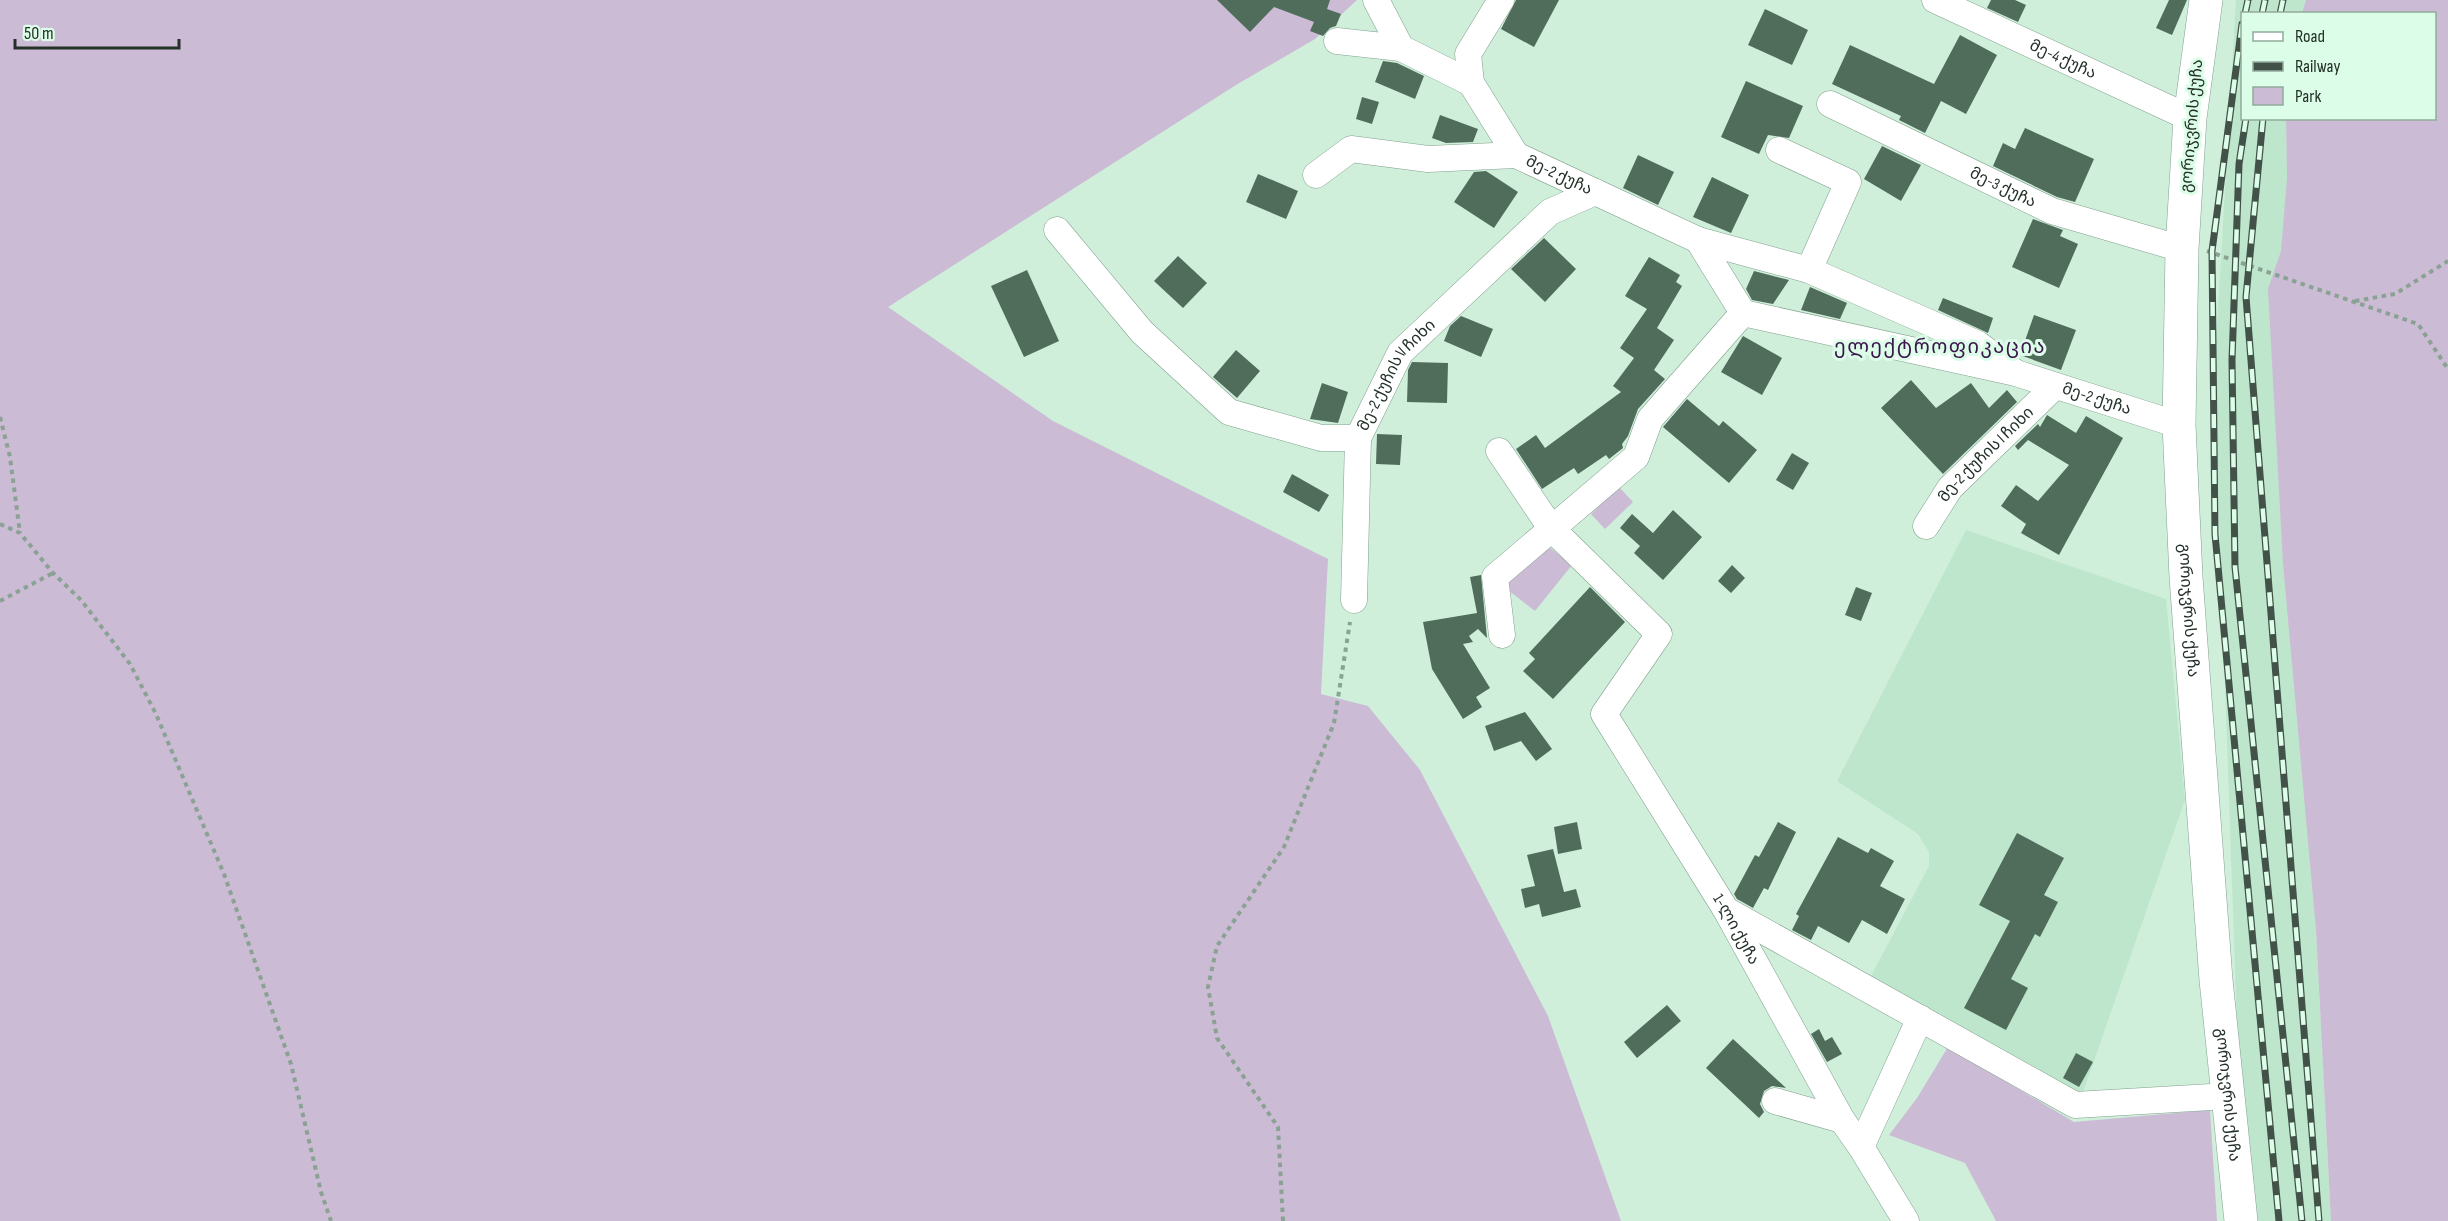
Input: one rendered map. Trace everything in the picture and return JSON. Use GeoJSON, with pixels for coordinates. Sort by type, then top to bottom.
{"type":"FeatureCollection","features":[{"type":"Feature","properties":{"kind":"main road","name":"გორიჯვრის ქუჩა"},"geometry":{"type":"LineString","coordinates":[[2206,0],[2190,118],[2182,249],[2179,425],[2186,577],[2216,980],[2241,1221]]}},
{"type":"Feature","properties":{"kind":"street"},"geometry":{"type":"LineString","coordinates":[[1376,0],[1401,48]]}},
{"type":"Feature","properties":{"kind":"street","name":"მე-2 ქუჩა"},"geometry":{"type":"LineString","coordinates":[[1501,0],[1468,54],[1471,83],[1516,155],[1698,240],[1809,270],[1978,344],[2016,373]]}},
{"type":"Feature","properties":{"kind":"street","name":"მე-4 ქუჩა"},"geometry":{"type":"LineString","coordinates":[[1935,0],[2190,118]]}},
{"type":"Feature","properties":{"kind":"street"},"geometry":{"type":"LineString","coordinates":[[1337,41],[1401,48],[1471,83]]}},
{"type":"Feature","properties":{"kind":"street","name":"მე-3 ქუჩა"},"geometry":{"type":"LineString","coordinates":[[1830,104],[2052,212],[2182,249]]}},
{"type":"Feature","properties":{"kind":"street"},"geometry":{"type":"LineString","coordinates":[[1316,175],[1352,149],[1428,159],[1516,155]]}},
{"type":"Feature","properties":{"kind":"street"},"geometry":{"type":"LineString","coordinates":[[1779,150],[1848,182],[1809,270]]}},
{"type":"Feature","properties":{"kind":"street","name":"მე-2 ქუჩის II ჩიხი"},"geometry":{"type":"LineString","coordinates":[[1057,230],[1142,332],[1228,412],[1321,438],[1358,438],[1400,353],[1550,212],[1595,192]]}},
{"type":"Feature","properties":{"kind":"street"},"geometry":{"type":"LineString","coordinates":[[1502,635],[1495,577],[1636,457],[1650,419],[1743,314],[1698,240]]}},
{"type":"Feature","properties":{"kind":"street","name":"მე-2 ქუჩა"},"geometry":{"type":"LineString","coordinates":[[1743,314],[2016,373],[2179,425]]}},
{"type":"Feature","properties":{"kind":"street","name":"მე-2 ქუჩის I ჩიხი"},"geometry":{"type":"LineString","coordinates":[[1926,526],[1950,488],[2054,387]]}},
{"type":"Feature","properties":{"kind":"street"},"geometry":{"type":"LineString","coordinates":[[1353,600],[1358,438]]}},
{"type":"Feature","properties":{"kind":"street"},"geometry":{"type":"LineString","coordinates":[[1499,451],[1551,528]]}},
{"type":"Feature","properties":{"kind":"street","name":"1-ლი ქუჩა"},"geometry":{"type":"LineString","coordinates":[[1551,528],[1659,634],[1604,714],[1726,910],[1842,1120],[1862,1148],[1906,1221]]}},
{"type":"Feature","properties":{"kind":"street"},"geometry":{"type":"LineString","coordinates":[[1726,910],[2076,1105],[2228,1096]]}},
{"type":"Feature","properties":{"kind":"street"},"geometry":{"type":"LineString","coordinates":[[1862,1148],[1920,1018]]}},
{"type":"Feature","properties":{"kind":"street"},"geometry":{"type":"LineString","coordinates":[[1775,1101],[1842,1120]]}},
{"type":"Feature","properties":{"kind":"path"},"geometry":{"type":"LineString","coordinates":[[2182,249],[2212,251],[2418,324],[2448,369]]}},
{"type":"Feature","properties":{"kind":"path"},"geometry":{"type":"LineString","coordinates":[[2354,301],[2395,294],[2448,261]]}},
{"type":"Feature","properties":{"kind":"path"},"geometry":{"type":"LineString","coordinates":[[0,417],[10,457],[20,533]]}},
{"type":"Feature","properties":{"kind":"path"},"geometry":{"type":"LineString","coordinates":[[0,524],[20,533],[53,573],[81,600],[130,664],[156,714],[224,874],[291,1064],[321,1192],[331,1221]]}},
{"type":"Feature","properties":{"kind":"path"},"geometry":{"type":"LineString","coordinates":[[0,601],[53,573]]}},
{"type":"Feature","properties":{"kind":"path"},"geometry":{"type":"LineString","coordinates":[[1282,1221],[1283,1184],[1278,1127],[1217,1038],[1208,987],[1217,946],[1284,847],[1334,723],[1353,600]]}},
{"type":"Feature","properties":{"kind":"shaded area"},"geometry":{"type":"Polygon","coordinates":[[[2236,0],[2306,0],[2303,12],[2241,12],[2241,120],[2286,120],[2292,468],[2331,1221],[2244,1221],[2214,378],[2236,0]]]}},
{"type":"Feature","properties":{"kind":"shaded area"},"geometry":{"type":"Polygon","coordinates":[[[1966,530],[2166,599],[2185,800],[2081,1098],[1870,978],[1929,866],[1929,852],[1918,834],[1837,781],[1966,530]]]}},
{"type":"Feature","properties":{"kind":"green space"},"geometry":{"type":"Polygon","coordinates":[[[0,0],[1357,0],[1315,39],[1236,85],[888,307],[1053,421],[1328,559],[1321,694],[1368,706],[1420,770],[1548,1016],[1621,1221],[0,1221],[0,0]]]}},
{"type":"Feature","properties":{"kind":"green space"},"geometry":{"type":"Polygon","coordinates":[[[2306,0],[2448,0],[2448,1221],[2331,1221],[2316,930],[2283,564],[2268,289],[2281,251],[2287,178],[2286,120],[2436,120],[2436,12],[2302,12],[2306,0]]]}},
{"type":"Feature","properties":{"kind":"green space"},"geometry":{"type":"Polygon","coordinates":[[[1619,487],[1633,502],[1605,529],[1591,514],[1619,487]]]}},
{"type":"Feature","properties":{"kind":"green space"},"geometry":{"type":"Polygon","coordinates":[[[1540,540],[1572,565],[1535,611],[1504,587],[1540,540]]]}},
{"type":"Feature","properties":{"kind":"green space"},"geometry":{"type":"Polygon","coordinates":[[[1948,1047],[2074,1122],[2210,1110],[2217,1221],[1996,1221],[1965,1163],[1889,1135],[1917,1098],[1948,1047]]]}},
{"type":"Feature","properties":{"kind":"building"},"geometry":{"type":"Polygon","coordinates":[[[1217,0],[1330,0],[1327,9],[1341,14],[1336,26],[1330,28],[1323,36],[1310,31],[1314,22],[1274,7],[1250,32],[1217,0]]]}},
{"type":"Feature","properties":{"kind":"building"},"geometry":{"type":"Polygon","coordinates":[[[1516,0],[1559,0],[1534,47],[1501,29],[1516,0]]]}},
{"type":"Feature","properties":{"kind":"building"},"geometry":{"type":"Polygon","coordinates":[[[1991,0],[2015,0],[2026,5],[2018,22],[1987,8],[1991,0]]]}},
{"type":"Feature","properties":{"kind":"building"},"geometry":{"type":"Polygon","coordinates":[[[2169,0],[2187,0],[2172,35],[2156,28],[2169,0]]]}},
{"type":"Feature","properties":{"kind":"building"},"geometry":{"type":"Polygon","coordinates":[[[1765,9],[1808,30],[1792,65],[1748,45],[1765,9]]]}},
{"type":"Feature","properties":{"kind":"building"},"geometry":{"type":"Polygon","coordinates":[[[1960,35],[1997,55],[1966,114],[1941,101],[1925,133],[1899,120],[1901,116],[1832,84],[1850,45],[1934,84],[1960,35]]]}},
{"type":"Feature","properties":{"kind":"building"},"geometry":{"type":"Polygon","coordinates":[[[1383,61],[1397,63],[1424,76],[1415,99],[1375,82],[1383,61]]]}},
{"type":"Feature","properties":{"kind":"building"},"geometry":{"type":"Polygon","coordinates":[[[1746,81],[1803,106],[1789,138],[1768,135],[1759,154],[1721,137],[1746,81]]]}},
{"type":"Feature","properties":{"kind":"building"},"geometry":{"type":"Polygon","coordinates":[[[1362,97],[1379,102],[1372,124],[1356,119],[1362,97]]]}},
{"type":"Feature","properties":{"kind":"building"},"geometry":{"type":"Polygon","coordinates":[[[1440,115],[1478,129],[1473,142],[1446,143],[1432,138],[1440,115]]]}},
{"type":"Feature","properties":{"kind":"building"},"geometry":{"type":"Polygon","coordinates":[[[2025,128],[2094,159],[2075,202],[2057,197],[1993,166],[2003,143],[2015,149],[2025,128]]]}},
{"type":"Feature","properties":{"kind":"building"},"geometry":{"type":"Polygon","coordinates":[[[1882,146],[1921,165],[1901,201],[1864,179],[1882,146]]]}},
{"type":"Feature","properties":{"kind":"building"},"geometry":{"type":"Polygon","coordinates":[[[1638,155],[1674,172],[1658,205],[1623,188],[1638,155]]]}},
{"type":"Feature","properties":{"kind":"building"},"geometry":{"type":"Polygon","coordinates":[[[1486,171],[1518,192],[1494,228],[1454,202],[1474,172],[1486,171]]]}},
{"type":"Feature","properties":{"kind":"building"},"geometry":{"type":"Polygon","coordinates":[[[1258,174],[1298,191],[1286,219],[1246,202],[1258,174]]]}},
{"type":"Feature","properties":{"kind":"building"},"geometry":{"type":"Polygon","coordinates":[[[1712,177],[1749,195],[1731,233],[1693,217],[1712,177]]]}},
{"type":"Feature","properties":{"kind":"building"},"geometry":{"type":"Polygon","coordinates":[[[2033,219],[2063,230],[2060,236],[2078,244],[2059,288],[2012,267],[2033,219]]]}},
{"type":"Feature","properties":{"kind":"building"},"geometry":{"type":"Polygon","coordinates":[[[1544,238],[1576,269],[1545,302],[1511,269],[1544,238]]]}},
{"type":"Feature","properties":{"kind":"building"},"geometry":{"type":"Polygon","coordinates":[[[1178,256],[1207,283],[1183,308],[1154,281],[1178,256]]]}},
{"type":"Feature","properties":{"kind":"building"},"geometry":{"type":"Polygon","coordinates":[[[1649,257],[1680,275],[1676,282],[1682,286],[1657,328],[1674,340],[1654,370],[1665,379],[1638,409],[1628,436],[1622,444],[1623,448],[1609,459],[1606,455],[1578,474],[1574,468],[1542,489],[1516,449],[1536,435],[1545,448],[1621,392],[1613,386],[1634,358],[1620,348],[1647,309],[1625,296],[1649,257]]]}},
{"type":"Feature","properties":{"kind":"building"},"geometry":{"type":"Polygon","coordinates":[[[1027,270],[1059,341],[1024,357],[991,286],[1027,270]]]}},
{"type":"Feature","properties":{"kind":"building"},"geometry":{"type":"Polygon","coordinates":[[[1754,271],[1789,280],[1773,304],[1752,300],[1746,289],[1754,271]]]}},
{"type":"Feature","properties":{"kind":"building"},"geometry":{"type":"Polygon","coordinates":[[[1810,287],[1847,303],[1840,319],[1801,310],[1810,287]]]}},
{"type":"Feature","properties":{"kind":"building"},"geometry":{"type":"Polygon","coordinates":[[[1943,298],[1993,318],[1988,333],[1938,310],[1943,298]]]}},
{"type":"Feature","properties":{"kind":"building"},"geometry":{"type":"Polygon","coordinates":[[[2034,315],[2076,330],[2061,370],[2020,355],[2034,315]]]}},
{"type":"Feature","properties":{"kind":"building"},"geometry":{"type":"Polygon","coordinates":[[[1461,316],[1493,329],[1481,357],[1444,341],[1450,326],[1461,316]]]}},
{"type":"Feature","properties":{"kind":"building"},"geometry":{"type":"Polygon","coordinates":[[[1743,336],[1782,358],[1762,395],[1721,372],[1743,336]]]}},
{"type":"Feature","properties":{"kind":"building"},"geometry":{"type":"Polygon","coordinates":[[[1236,350],[1260,371],[1237,398],[1213,377],[1236,350]]]}},
{"type":"Feature","properties":{"kind":"building"},"geometry":{"type":"Polygon","coordinates":[[[1412,362],[1448,363],[1447,403],[1407,402],[1408,370],[1412,362]]]}},
{"type":"Feature","properties":{"kind":"building"},"geometry":{"type":"Polygon","coordinates":[[[1911,380],[1936,408],[1971,383],[1989,408],[2007,390],[2017,402],[1943,474],[1881,408],[1911,380]]]}},
{"type":"Feature","properties":{"kind":"building"},"geometry":{"type":"Polygon","coordinates":[[[1322,383],[1348,392],[1338,423],[1310,419],[1322,383]]]}},
{"type":"Feature","properties":{"kind":"building"},"geometry":{"type":"Polygon","coordinates":[[[1687,399],[1719,426],[1723,421],[1757,450],[1729,483],[1663,427],[1687,399]]]}},
{"type":"Feature","properties":{"kind":"building"},"geometry":{"type":"Polygon","coordinates":[[[2047,415],[2076,433],[2086,416],[2123,438],[2059,555],[2021,533],[2026,524],[2001,506],[2016,485],[2038,501],[2069,465],[2028,440],[2018,450],[2015,446],[2038,424],[2040,427],[2047,415]]]}},
{"type":"Feature","properties":{"kind":"building"},"geometry":{"type":"Polygon","coordinates":[[[1377,434],[1402,435],[1400,465],[1376,464],[1377,434]]]}},
{"type":"Feature","properties":{"kind":"building"},"geometry":{"type":"Polygon","coordinates":[[[1792,453],[1809,463],[1793,490],[1776,480],[1792,453]]]}},
{"type":"Feature","properties":{"kind":"building"},"geometry":{"type":"Polygon","coordinates":[[[1292,474],[1329,495],[1319,512],[1283,492],[1292,474]]]}},
{"type":"Feature","properties":{"kind":"building"},"geometry":{"type":"Polygon","coordinates":[[[1673,510],[1702,537],[1663,580],[1634,553],[1640,546],[1620,528],[1632,514],[1653,533],[1673,510]]]}},
{"type":"Feature","properties":{"kind":"building"},"geometry":{"type":"Polygon","coordinates":[[[1732,565],[1745,578],[1731,593],[1718,581],[1732,565]]]}},
{"type":"Feature","properties":{"kind":"building"},"geometry":{"type":"Polygon","coordinates":[[[1481,575],[1487,638],[1478,629],[1469,636],[1473,642],[1463,644],[1490,688],[1476,697],[1482,707],[1463,719],[1432,669],[1423,622],[1477,613],[1470,577],[1481,575]]]}},
{"type":"Feature","properties":{"kind":"building"},"geometry":{"type":"Polygon","coordinates":[[[1590,587],[1625,622],[1553,699],[1523,671],[1535,659],[1529,653],[1590,587]]]}},
{"type":"Feature","properties":{"kind":"building"},"geometry":{"type":"Polygon","coordinates":[[[1856,587],[1872,593],[1861,621],[1845,615],[1856,587]]]}},
{"type":"Feature","properties":{"kind":"building"},"geometry":{"type":"Polygon","coordinates":[[[1525,712],[1552,749],[1536,761],[1521,741],[1494,751],[1485,726],[1525,712]]]}},
{"type":"Feature","properties":{"kind":"building"},"geometry":{"type":"Polygon","coordinates":[[[1577,822],[1582,849],[1558,854],[1554,827],[1577,822]]]}},
{"type":"Feature","properties":{"kind":"building"},"geometry":{"type":"Polygon","coordinates":[[[1778,822],[1796,832],[1768,890],[1764,888],[1753,908],[1737,899],[1734,894],[1755,855],[1759,857],[1778,822]]]}},
{"type":"Feature","properties":{"kind":"building"},"geometry":{"type":"Polygon","coordinates":[[[2017,833],[2064,858],[2044,895],[2058,902],[2040,937],[2035,934],[2011,979],[2028,988],[2006,1030],[1964,1008],[2010,921],[1979,905],[2017,833]]]}},
{"type":"Feature","properties":{"kind":"building"},"geometry":{"type":"Polygon","coordinates":[[[1838,837],[1868,853],[1871,848],[1894,861],[1880,886],[1905,899],[1887,934],[1862,920],[1849,943],[1818,926],[1811,940],[1792,930],[1799,916],[1796,914],[1838,837]]]}},
{"type":"Feature","properties":{"kind":"building"},"geometry":{"type":"Polygon","coordinates":[[[1553,849],[1564,892],[1576,889],[1581,907],[1542,917],[1539,904],[1525,908],[1521,889],[1535,886],[1527,855],[1553,849]]]}},
{"type":"Feature","properties":{"kind":"building"},"geometry":{"type":"Polygon","coordinates":[[[1667,1005],[1681,1021],[1637,1058],[1624,1042],[1667,1005]]]}},
{"type":"Feature","properties":{"kind":"building"},"geometry":{"type":"Polygon","coordinates":[[[1819,1029],[1825,1041],[1832,1037],[1842,1054],[1827,1062],[1811,1034],[1819,1029]]]}},
{"type":"Feature","properties":{"kind":"building"},"geometry":{"type":"Polygon","coordinates":[[[1733,1039],[1786,1088],[1772,1086],[1764,1091],[1760,1104],[1764,1112],[1759,1118],[1706,1068],[1733,1039]]]}},
{"type":"Feature","properties":{"kind":"building"},"geometry":{"type":"Polygon","coordinates":[[[2076,1053],[2093,1062],[2079,1087],[2063,1078],[2076,1053]]]}},
{"type":"Feature","properties":{"kind":"railway"},"geometry":{"type":"LineString","coordinates":[[2245,12],[2248,0]]}},
{"type":"Feature","properties":{"kind":"railway"},"geometry":{"type":"LineString","coordinates":[[2262,12],[2265,0]]}},
{"type":"Feature","properties":{"kind":"railway"},"geometry":{"type":"LineString","coordinates":[[2280,12],[2283,0]]}},
{"type":"Feature","properties":{"kind":"railway"},"geometry":{"type":"LineString","coordinates":[[2241,32],[2212,251],[2215,534],[2279,1221]]}},
{"type":"Feature","properties":{"kind":"railway"},"geometry":{"type":"LineString","coordinates":[[2246,120],[2239,164],[2232,360],[2235,567],[2302,1221]]}},
{"type":"Feature","properties":{"kind":"railway"},"geometry":{"type":"LineString","coordinates":[[2263,120],[2246,297],[2319,1221]]}},
{"type":"Feature","properties":{"kind":"district","name":"ელექტროფიკაცია"},"geometry":{"type":"Point","coordinates":[1940,347]}}]}
